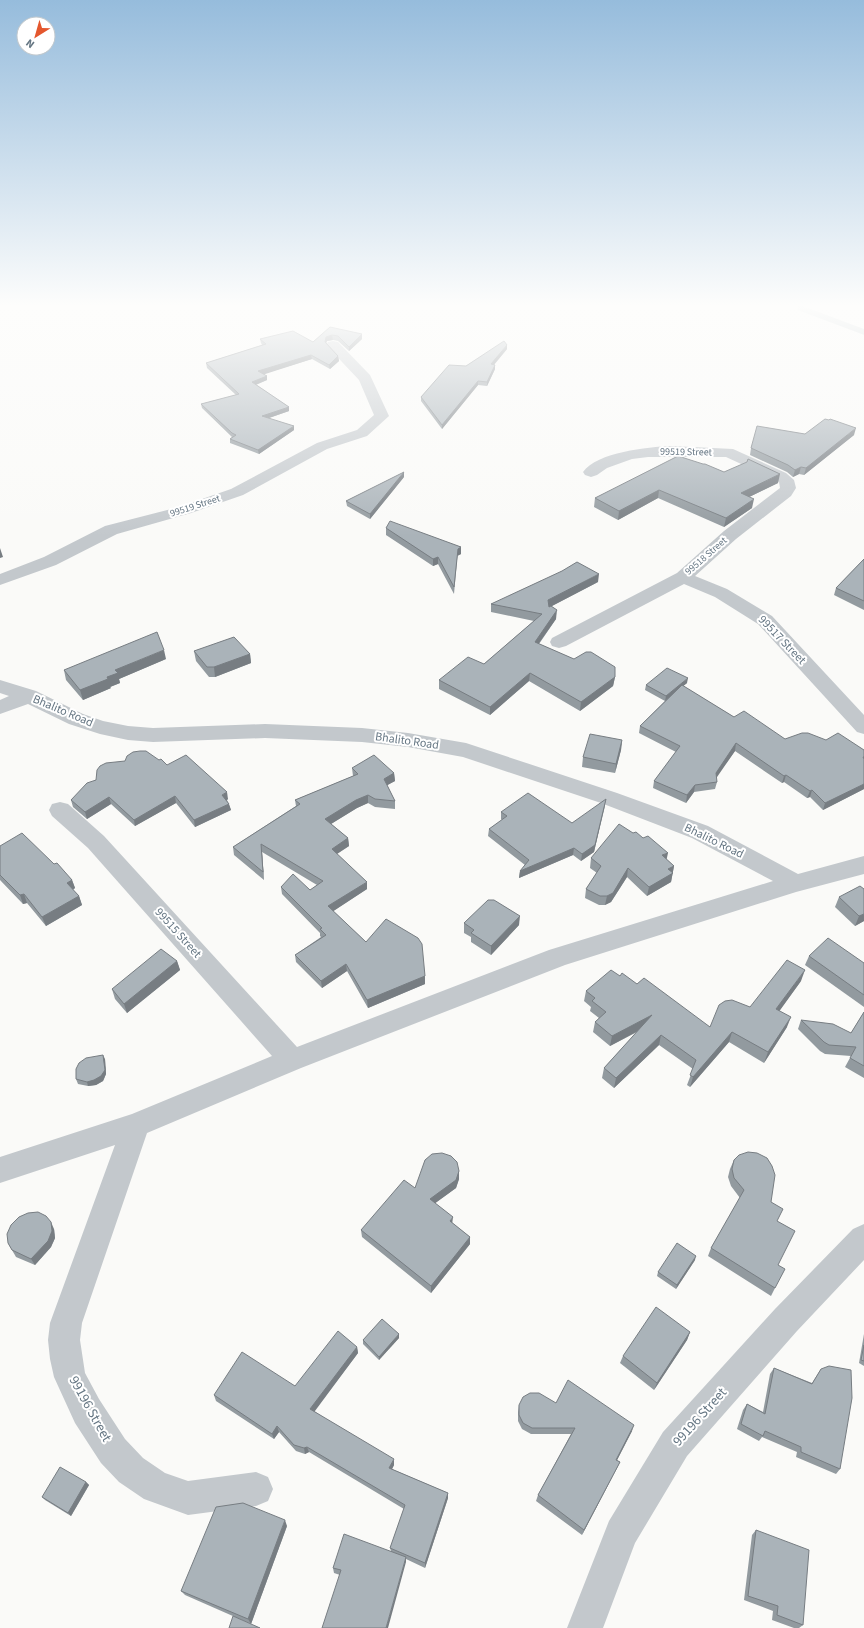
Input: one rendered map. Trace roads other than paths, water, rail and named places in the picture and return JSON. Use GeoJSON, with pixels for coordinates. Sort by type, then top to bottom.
{"type":"FeatureCollection","features":[{"type":"Feature","properties":{"kind":"street","name":"99519 Street"},"geometry":{"type":"LineString","coordinates":[[0,580],[50,561],[112,530],[185,510],[237,492],[322,446],[362,433],[382,416],[369,384]]}},
{"type":"Feature","properties":{"kind":"street","name":"99519 Street"},"geometry":{"type":"LineString","coordinates":[[591,472],[602,465],[629,455],[648,452],[728,452],[780,476]]}},
{"type":"Feature","properties":{"kind":"street","name":"99518 Street"},"geometry":{"type":"LineString","coordinates":[[558,642],[683,577],[730,535],[788,490],[786,480],[780,476]]}},
{"type":"Feature","properties":{"kind":"street","name":"99517 Street"},"geometry":{"type":"LineString","coordinates":[[683,577],[721,593],[765,620],[864,727]]}},
{"type":"Feature","properties":{"kind":"street","name":"Bhalito Road"},"geometry":{"type":"LineString","coordinates":[[0,686],[29,696],[76,719],[100,727],[128,733],[153,735],[265,731],[362,735],[408,740],[466,750],[609,798],[700,832],[796,883]]}},
{"type":"Feature","properties":{"kind":"street"},"geometry":{"type":"LineString","coordinates":[[0,707],[29,696]]}},
{"type":"Feature","properties":{"kind":"street","name":"99515 Street"},"geometry":{"type":"LineString","coordinates":[[60,810],[96,842],[292,1060]]}},
{"type":"Feature","properties":{"kind":"street"},"geometry":{"type":"LineString","coordinates":[[0,1170],[136,1125],[292,1060],[558,957],[796,883],[864,865]]}},
{"type":"Feature","properties":{"kind":"street","name":"99196 Street"},"geometry":{"type":"LineString","coordinates":[[136,1125],[66,1323],[64,1340],[70,1377],[87,1410],[113,1451],[131,1470],[156,1487],[188,1498],[256,1489]]}},
{"type":"Feature","properties":{"kind":"street","name":"99196 Street"},"geometry":{"type":"LineString","coordinates":[[585,1628],[621,1533],[675,1444],[786,1320],[864,1239]]}}]}
